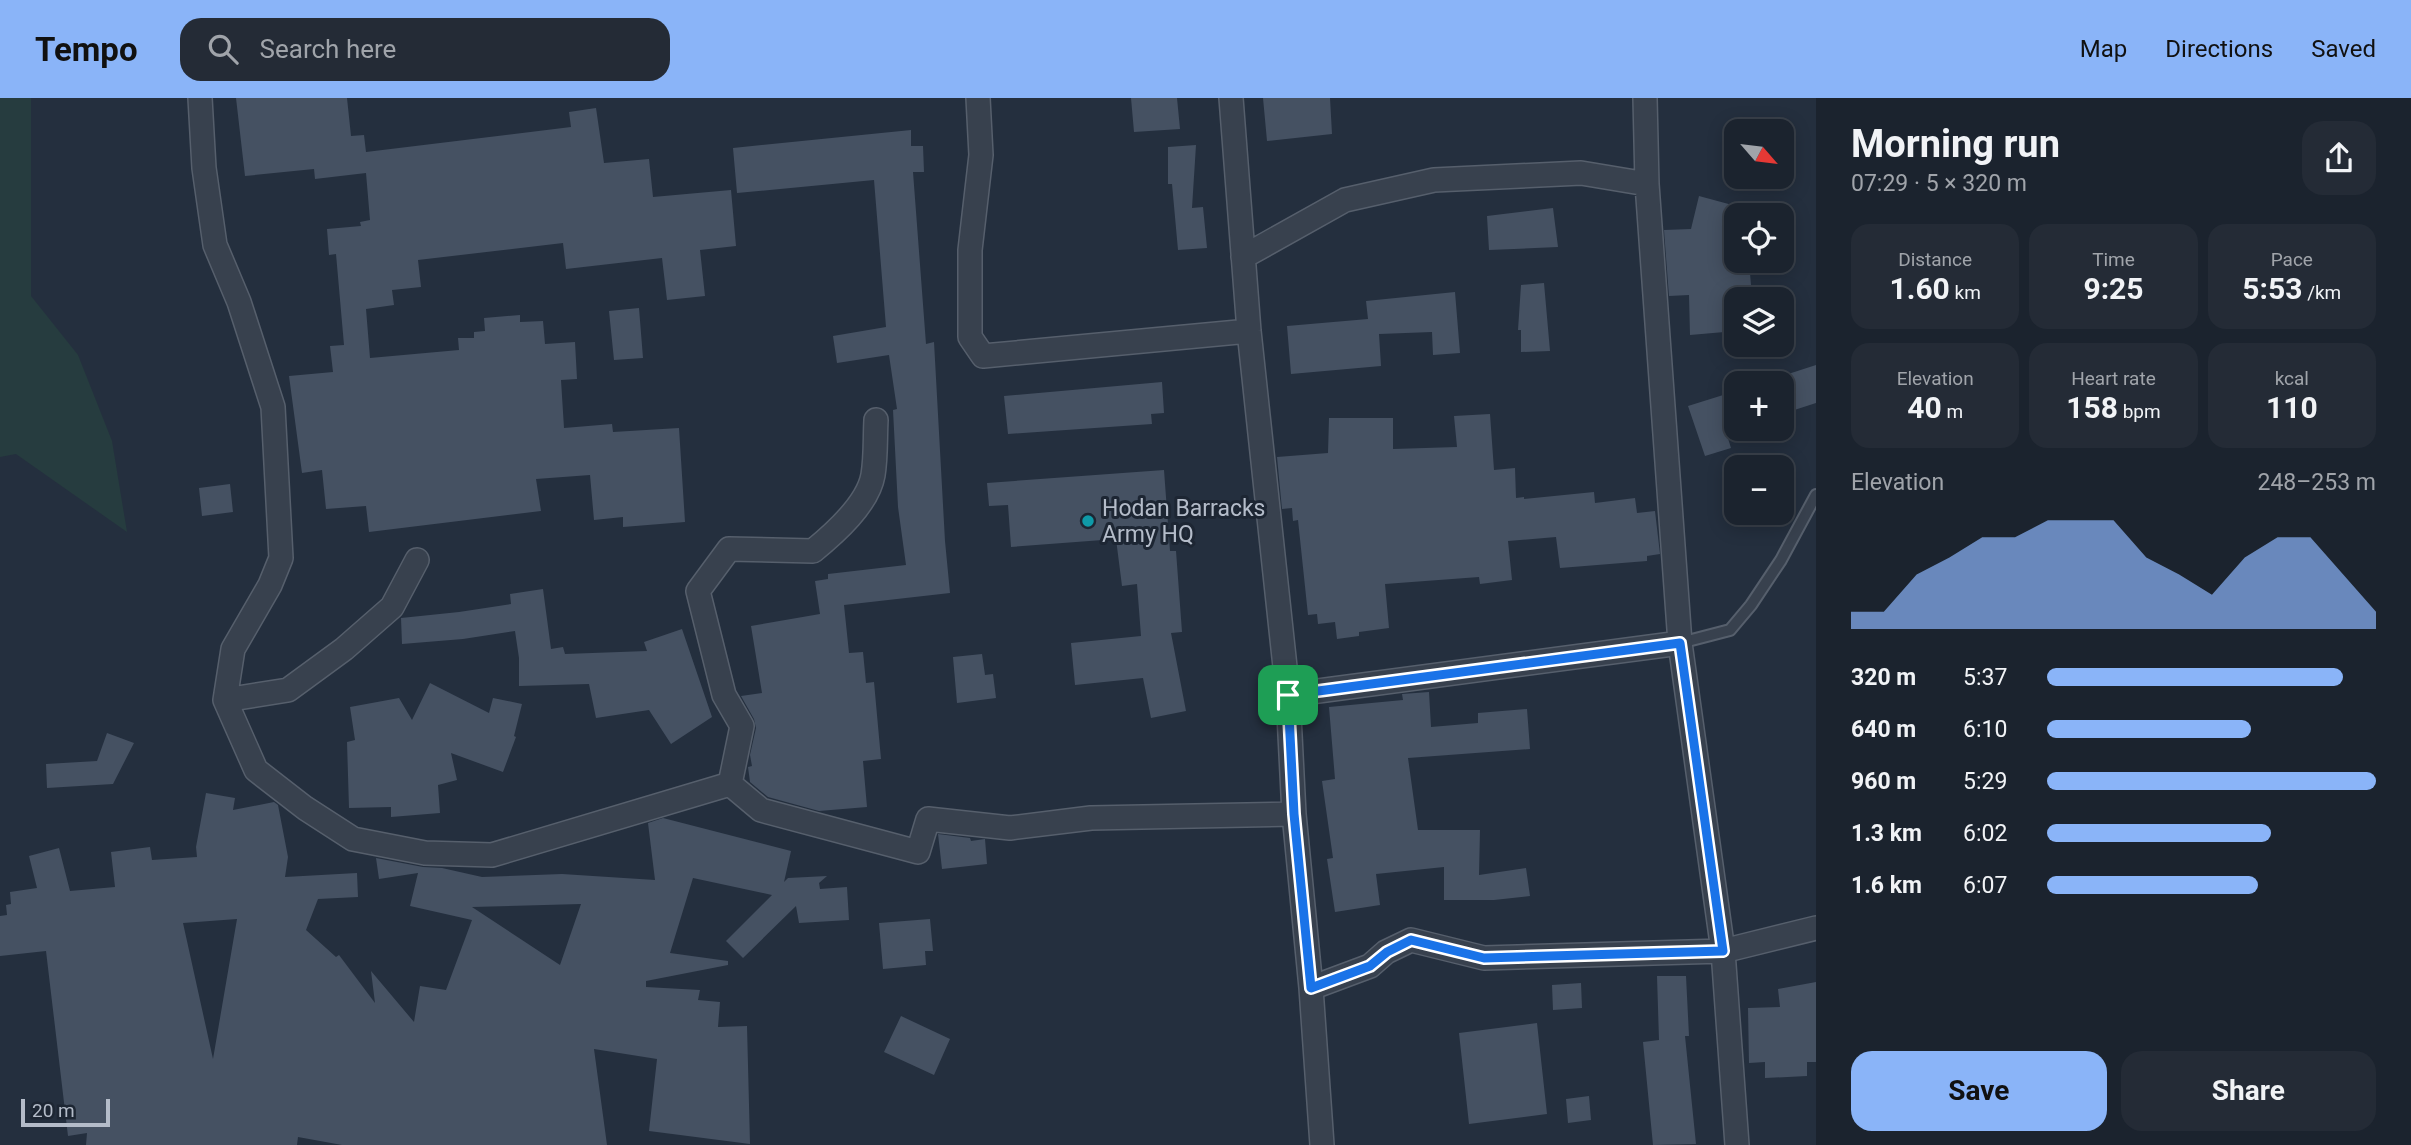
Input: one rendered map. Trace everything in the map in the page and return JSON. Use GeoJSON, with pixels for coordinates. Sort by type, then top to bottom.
{"type":"FeatureCollection","features":[{"type":"Feature","properties":{"kind":"street"},"geometry":{"type":"LineString","coordinates":[[200,98],[204,168],[215,245],[239,302],[273,407],[281,558],[270,585],[233,649],[225,699],[256,770],[305,808],[353,839],[425,853],[492,855],[730,784]]}},
{"type":"Feature","properties":{"kind":"street"},"geometry":{"type":"LineString","coordinates":[[978,98],[981,155],[970,250],[970,337],[982,356],[1250,331]]}},
{"type":"Feature","properties":{"kind":"street"},"geometry":{"type":"LineString","coordinates":[[1231,98],[1250,331],[1288,695],[1294,814],[1311,988],[1322,1145]]}},
{"type":"Feature","properties":{"kind":"street"},"geometry":{"type":"LineString","coordinates":[[1645,98],[1647,184],[1680,643],[1723,951],[1737,1145]]}},
{"type":"Feature","properties":{"kind":"street"},"geometry":{"type":"LineString","coordinates":[[1243,257],[1345,200],[1434,180],[1581,173],[1647,184]]}},
{"type":"Feature","properties":{"kind":"street"},"geometry":{"type":"LineString","coordinates":[[730,784],[742,726],[724,695],[698,591],[729,549],[813,551],[839,529],[856,509],[872,478],[876,420]]}},
{"type":"Feature","properties":{"kind":"street"},"geometry":{"type":"LineString","coordinates":[[225,699],[288,690],[344,649],[393,607],[417,560]]}},
{"type":"Feature","properties":{"kind":"street"},"geometry":{"type":"LineString","coordinates":[[1288,695],[1680,643]]}},
{"type":"Feature","properties":{"kind":"street"},"geometry":{"type":"LineString","coordinates":[[730,784],[761,810],[918,852],[928,819],[1010,828],[1091,818],[1294,814]]}},
{"type":"Feature","properties":{"kind":"street"},"geometry":{"type":"LineString","coordinates":[[1311,988],[1370,966],[1387,952],[1411,940],[1484,958],[1723,951],[1816,928]]}},
{"type":"Feature","properties":{"kind":"lane"},"geometry":{"type":"LineString","coordinates":[[1680,643],[1730,630],[1782,560],[1816,495]]}},
{"type":"Feature","properties":{"kind":"green space"},"geometry":{"type":"Polygon","coordinates":[[[0,98],[31,98],[31,296],[78,355],[112,441],[127,532],[16,454],[0,457],[0,98]]]}},
{"type":"Feature","properties":{"kind":"building"},"geometry":{"type":"Polygon","coordinates":[[[236,98],[347,98],[351,136],[364,135],[366,152],[571,127],[569,112],[596,108],[604,163],[649,159],[653,197],[731,190],[736,246],[700,250],[705,296],[667,300],[662,258],[566,269],[563,243],[418,260],[421,287],[392,290],[394,305],[366,309],[370,358],[459,350],[458,338],[474,338],[474,332],[485,331],[484,318],[520,315],[520,322],[543,321],[545,344],[575,342],[577,379],[561,380],[564,428],[612,424],[613,432],[679,428],[685,522],[623,527],[623,517],[594,520],[590,475],[536,479],[541,511],[369,532],[366,506],[326,509],[322,470],[302,473],[289,376],[333,372],[330,346],[344,345],[336,254],[329,255],[327,229],[361,226],[360,222],[370,220],[366,173],[315,179],[314,169],[245,176],[236,98]]]}},
{"type":"Feature","properties":{"kind":"building"},"geometry":{"type":"Polygon","coordinates":[[[1131,98],[1177,98],[1180,129],[1134,132],[1131,98]]]}},
{"type":"Feature","properties":{"kind":"building"},"geometry":{"type":"Polygon","coordinates":[[[1263,98],[1330,98],[1332,134],[1267,141],[1263,98]]]}},
{"type":"Feature","properties":{"kind":"building"},"geometry":{"type":"Polygon","coordinates":[[[911,130],[911,146],[923,146],[924,172],[913,172],[926,344],[934,342],[950,593],[844,605],[849,653],[863,652],[866,683],[874,682],[881,759],[863,761],[867,807],[819,811],[768,797],[750,782],[748,767],[752,766],[750,755],[756,728],[741,696],[762,693],[751,626],[820,614],[815,581],[828,579],[828,574],[906,565],[898,507],[893,410],[897,409],[889,355],[837,363],[833,336],[886,327],[874,180],[737,193],[733,148],[911,130]]]}},
{"type":"Feature","properties":{"kind":"building"},"geometry":{"type":"Polygon","coordinates":[[[1196,145],[1192,208],[1203,207],[1207,248],[1178,250],[1172,184],[1168,184],[1168,147],[1196,145]]]}},
{"type":"Feature","properties":{"kind":"building"},"geometry":{"type":"Polygon","coordinates":[[[1699,196],[1725,203],[1724,273],[1750,273],[1751,285],[1724,287],[1724,332],[1690,335],[1689,295],[1669,296],[1664,230],[1691,229],[1699,196]]]}},
{"type":"Feature","properties":{"kind":"building"},"geometry":{"type":"Polygon","coordinates":[[[1553,208],[1558,247],[1489,250],[1487,216],[1553,208]]]}},
{"type":"Feature","properties":{"kind":"building"},"geometry":{"type":"Polygon","coordinates":[[[1544,283],[1550,351],[1521,352],[1521,330],[1518,330],[1521,285],[1544,283]]]}},
{"type":"Feature","properties":{"kind":"building"},"geometry":{"type":"Polygon","coordinates":[[[1455,292],[1460,353],[1433,355],[1432,332],[1379,334],[1381,366],[1291,374],[1287,326],[1368,319],[1366,301],[1455,292]]]}},
{"type":"Feature","properties":{"kind":"building"},"geometry":{"type":"Polygon","coordinates":[[[639,308],[643,358],[614,360],[609,311],[639,308]]]}},
{"type":"Feature","properties":{"kind":"building"},"geometry":{"type":"Polygon","coordinates":[[[1816,365],[1816,403],[1794,410],[1794,372],[1816,365]]]}},
{"type":"Feature","properties":{"kind":"building"},"geometry":{"type":"Polygon","coordinates":[[[1162,382],[1164,413],[1151,414],[1152,424],[1008,434],[1004,396],[1162,382]]]}},
{"type":"Feature","properties":{"kind":"building"},"geometry":{"type":"Polygon","coordinates":[[[1724,395],[1724,441],[1729,441],[1731,448],[1705,456],[1688,406],[1724,395]]]}},
{"type":"Feature","properties":{"kind":"building"},"geometry":{"type":"Polygon","coordinates":[[[1490,414],[1494,470],[1515,468],[1516,498],[1594,492],[1595,503],[1635,498],[1637,513],[1655,511],[1660,554],[1647,556],[1647,561],[1560,568],[1556,537],[1508,541],[1512,580],[1480,584],[1479,577],[1385,584],[1389,628],[1359,632],[1359,636],[1337,639],[1335,622],[1318,624],[1317,614],[1308,615],[1298,520],[1293,521],[1292,508],[1282,509],[1277,457],[1328,453],[1329,418],[1393,418],[1393,449],[1457,447],[1454,416],[1490,414]]]}},
{"type":"Feature","properties":{"kind":"building"},"geometry":{"type":"Polygon","coordinates":[[[1164,470],[1170,551],[1176,551],[1182,632],[1171,633],[1186,711],[1151,718],[1143,678],[1075,685],[1071,643],[1141,636],[1137,584],[1122,586],[1116,539],[1011,547],[1008,505],[989,506],[987,483],[1164,470]]]}},
{"type":"Feature","properties":{"kind":"building"},"geometry":{"type":"Polygon","coordinates":[[[230,484],[233,512],[202,516],[199,488],[230,484]]]}},
{"type":"Feature","properties":{"kind":"building"},"geometry":{"type":"Polygon","coordinates":[[[543,589],[551,649],[563,647],[565,654],[647,651],[644,642],[682,629],[712,717],[671,744],[649,710],[596,718],[589,684],[519,686],[515,631],[402,644],[401,618],[511,604],[510,594],[543,589]]]}},
{"type":"Feature","properties":{"kind":"building"},"geometry":{"type":"Polygon","coordinates":[[[982,654],[985,675],[993,674],[996,698],[957,703],[953,657],[982,654]]]}},
{"type":"Feature","properties":{"kind":"building"},"geometry":{"type":"Polygon","coordinates":[[[430,683],[489,713],[493,698],[522,704],[514,736],[516,737],[503,772],[451,753],[457,780],[438,785],[440,813],[391,817],[391,807],[349,808],[347,742],[355,740],[350,707],[399,698],[412,720],[430,683]]]}},
{"type":"Feature","properties":{"kind":"building"},"geometry":{"type":"Polygon","coordinates":[[[1429,692],[1431,727],[1478,723],[1478,713],[1527,709],[1530,749],[1408,758],[1418,830],[1480,830],[1479,875],[1526,868],[1530,896],[1494,900],[1444,900],[1444,867],[1376,874],[1380,905],[1335,912],[1327,859],[1333,858],[1322,781],[1335,779],[1329,707],[1403,700],[1402,694],[1429,692]]]}},
{"type":"Feature","properties":{"kind":"building"},"geometry":{"type":"Polygon","coordinates":[[[107,733],[134,743],[113,784],[47,788],[46,764],[97,761],[107,733]]]}},
{"type":"Feature","properties":{"kind":"building"},"geometry":{"type":"Polygon","coordinates":[[[206,793],[235,798],[233,810],[274,802],[278,805],[288,857],[285,877],[357,873],[358,897],[318,899],[306,930],[336,957],[339,955],[375,1003],[371,971],[414,1022],[420,986],[446,990],[472,920],[410,906],[418,873],[379,879],[376,858],[482,877],[562,874],[655,880],[648,823],[663,818],[791,851],[784,882],[788,878],[827,876],[819,883],[820,889],[847,887],[849,920],[799,923],[796,906],[743,958],[726,941],[772,895],[693,878],[670,953],[728,961],[728,965],[646,981],[646,987],[700,990],[698,1000],[720,1002],[718,1027],[747,1026],[750,1144],[649,1131],[657,1059],[594,1049],[607,1145],[342,1145],[298,1137],[297,1145],[86,1145],[87,1133],[68,1136],[46,951],[0,956],[0,916],[7,915],[6,905],[11,904],[10,892],[37,888],[29,856],[59,848],[70,891],[115,887],[111,852],[150,847],[152,860],[197,857],[196,847],[206,793]],[[581,904],[472,907],[560,965],[581,904]],[[237,919],[183,923],[213,1059],[237,919]]]}},
{"type":"Feature","properties":{"kind":"building"},"geometry":{"type":"Polygon","coordinates":[[[938,834],[970,838],[971,841],[985,839],[987,864],[942,869],[938,834]]]}},
{"type":"Feature","properties":{"kind":"building"},"geometry":{"type":"Polygon","coordinates":[[[930,919],[933,951],[925,951],[926,965],[883,969],[879,923],[930,919]]]}},
{"type":"Feature","properties":{"kind":"building"},"geometry":{"type":"Polygon","coordinates":[[[1657,976],[1686,976],[1689,1036],[1685,1036],[1696,1144],[1653,1145],[1643,1042],[1659,1040],[1657,976]]]}},
{"type":"Feature","properties":{"kind":"building"},"geometry":{"type":"Polygon","coordinates":[[[1816,982],[1816,1062],[1807,1062],[1807,1076],[1765,1078],[1765,1062],[1749,1063],[1748,1008],[1780,1007],[1778,989],[1816,982]]]}},
{"type":"Feature","properties":{"kind":"building"},"geometry":{"type":"Polygon","coordinates":[[[1581,983],[1582,1008],[1553,1010],[1552,985],[1581,983]]]}},
{"type":"Feature","properties":{"kind":"building"},"geometry":{"type":"Polygon","coordinates":[[[901,1016],[950,1039],[934,1075],[884,1052],[901,1016]]]}},
{"type":"Feature","properties":{"kind":"building"},"geometry":{"type":"Polygon","coordinates":[[[1537,1023],[1547,1114],[1469,1124],[1459,1033],[1537,1023]]]}},
{"type":"Feature","properties":{"kind":"building"},"geometry":{"type":"Polygon","coordinates":[[[1589,1096],[1591,1120],[1568,1123],[1566,1099],[1589,1096]]]}},
{"type":"Feature","properties":{"kind":"place","name":"Hodan Barracks Army HQ"},"geometry":{"type":"Point","coordinates":[1088,521]}},
{"type":"Feature","properties":{"kind":"route"},"geometry":{"type":"LineString","coordinates":[[1680,643],[1723,951],[1484,958],[1411,940],[1387,952],[1370,966],[1311,988],[1294,814],[1288,695],[1680,643]]}}]}
